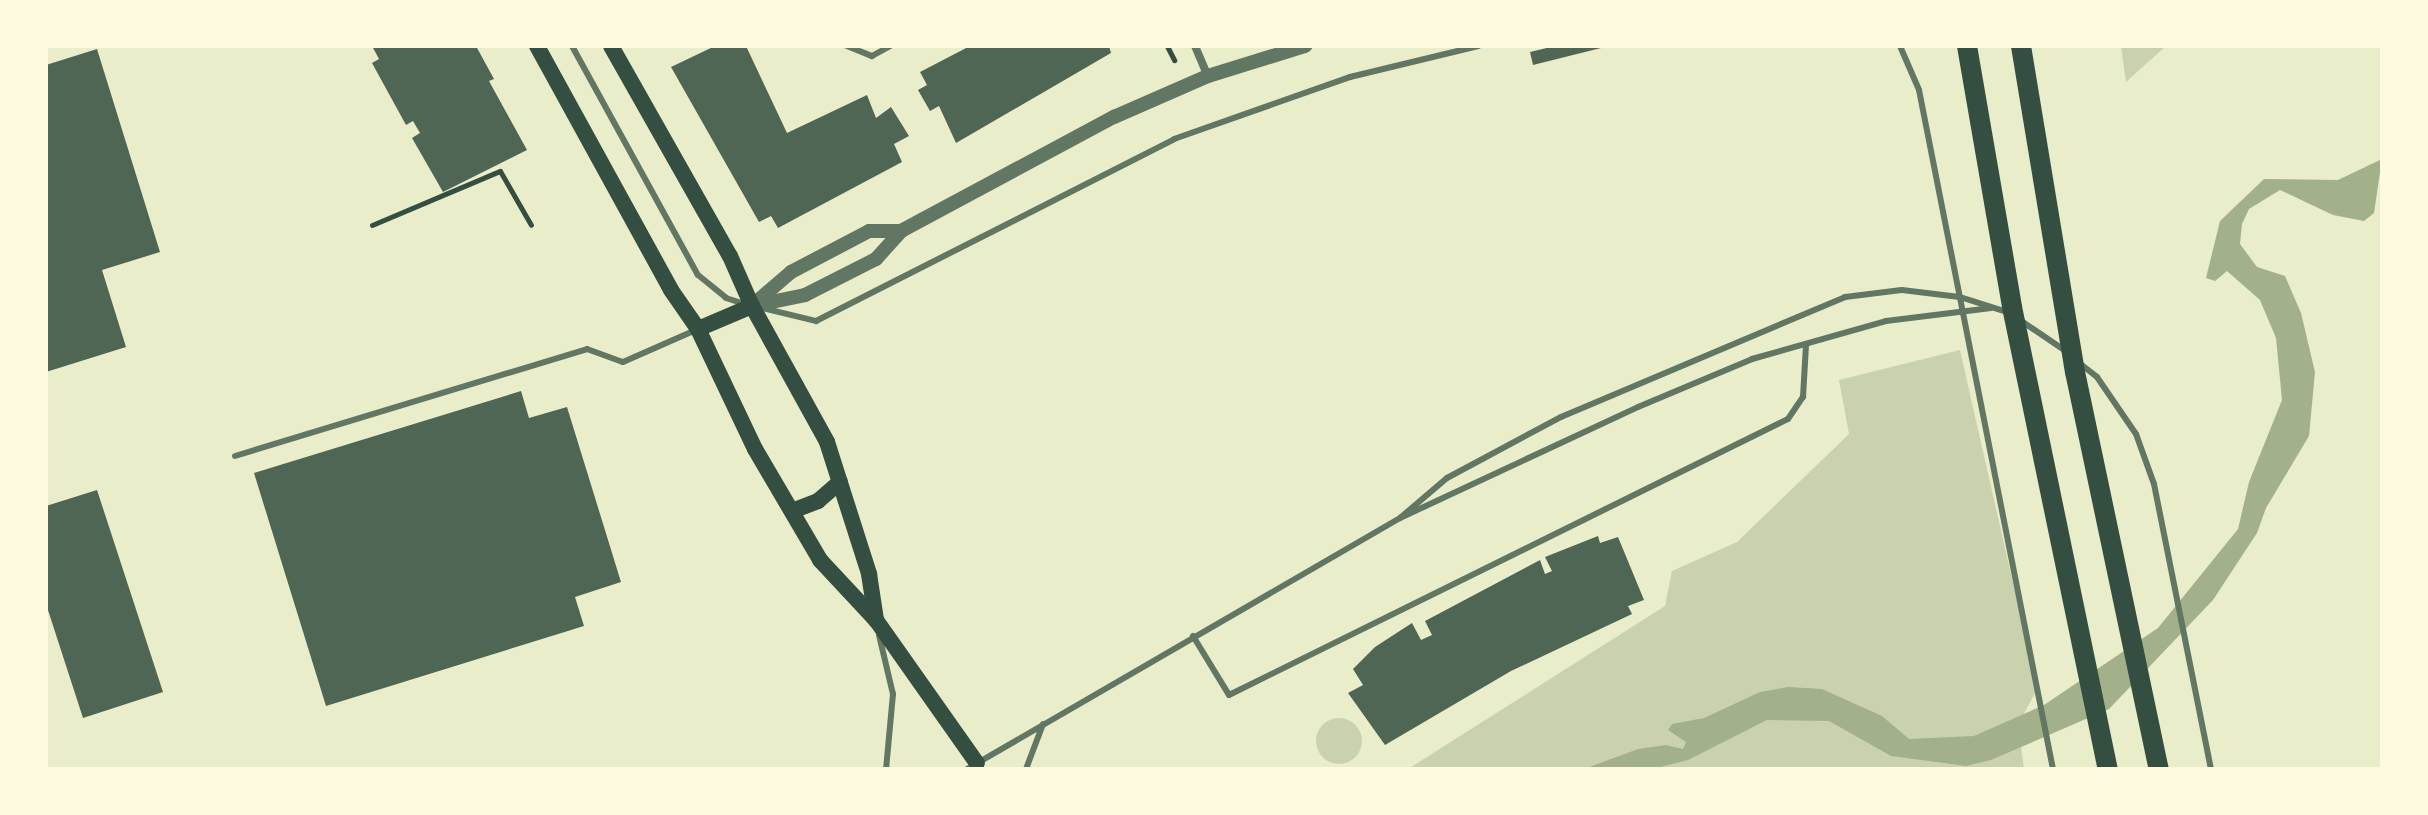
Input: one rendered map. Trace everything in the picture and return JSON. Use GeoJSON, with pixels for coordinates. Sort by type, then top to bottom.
{"type":"FeatureCollection","features":[{"type":"Feature","properties":{"kind":"main road"},"geometry":{"type":"LineString","coordinates":[[537,46],[671,290],[698,329],[755,449],[820,560],[876,620],[974,767]]}},
{"type":"Feature","properties":{"kind":"main road"},"geometry":{"type":"LineString","coordinates":[[611,46],[730,256],[752,306],[797,381],[840,482],[869,574],[876,620]]}},
{"type":"Feature","properties":{"kind":"main road"},"geometry":{"type":"LineString","coordinates":[[1967,46],[2012,307],[2108,769]]}},
{"type":"Feature","properties":{"kind":"main road"},"geometry":{"type":"LineString","coordinates":[[2021,46],[2075,372],[2159,768]]}},
{"type":"Feature","properties":{"kind":"main road"},"geometry":{"type":"LineString","coordinates":[[698,329],[752,306]]}},
{"type":"Feature","properties":{"kind":"main road"},"geometry":{"type":"LineString","coordinates":[[792,511],[818,501],[840,482]]}},
{"type":"Feature","properties":{"kind":"street"},"geometry":{"type":"LineString","coordinates":[[1195,46],[1208,76]]}},
{"type":"Feature","properties":{"kind":"street"},"geometry":{"type":"LineString","coordinates":[[752,306],[805,295],[876,259],[901,231],[1020,163],[1208,76],[1305,46]]}},
{"type":"Feature","properties":{"kind":"street"},"geometry":{"type":"LineString","coordinates":[[752,306],[791,272],[869,231],[901,231]]}},
{"type":"Feature","properties":{"kind":"lane"},"geometry":{"type":"LineString","coordinates":[[572,46],[698,275],[726,298],[816,321],[1174,139],[1350,77],[1478,46]]}},
{"type":"Feature","properties":{"kind":"lane"},"geometry":{"type":"LineString","coordinates":[[847,46],[872,56],[890,46]]}},
{"type":"Feature","properties":{"kind":"lane"},"geometry":{"type":"LineString","coordinates":[[1900,46],[1919,90],[1959,309],[2053,769]]}},
{"type":"Feature","properties":{"kind":"lane"},"geometry":{"type":"LineString","coordinates":[[1400,518],[1447,478],[1561,417],[1845,297],[1902,290],[1960,297],[2004,310],[2050,338],[2097,377],[2136,434],[2167,539],[2211,768]]}},
{"type":"Feature","properties":{"kind":"lane"},"geometry":{"type":"LineString","coordinates":[[974,767],[1193,636],[1400,518],[1638,407],[1752,359],[1886,321],[1959,309],[2012,307]]}},
{"type":"Feature","properties":{"kind":"lane"},"geometry":{"type":"LineString","coordinates":[[235,456],[587,349],[623,362],[698,329]]}},
{"type":"Feature","properties":{"kind":"lane"},"geometry":{"type":"LineString","coordinates":[[1193,636],[1229,695],[1788,419],[1803,397],[1806,345]]}},
{"type":"Feature","properties":{"kind":"lane"},"geometry":{"type":"LineString","coordinates":[[876,620],[893,694],[886,769]]}},
{"type":"Feature","properties":{"kind":"lane"},"geometry":{"type":"LineString","coordinates":[[1026,769],[1044,724]]}},
{"type":"Feature","properties":{"kind":"path"},"geometry":{"type":"LineString","coordinates":[[1167,46],[1174,60]]}},
{"type":"Feature","properties":{"kind":"path"},"geometry":{"type":"LineString","coordinates":[[372,225],[500,171],[531,225]]}},
{"type":"Feature","properties":{"kind":"shaded area"},"geometry":{"type":"Polygon","coordinates":[[[2121,46],[2166,46],[2126,82],[2121,46]]]}},
{"type":"Feature","properties":{"kind":"shaded area"},"geometry":{"type":"Polygon","coordinates":[[[2382,159],[2374,213],[2364,221],[2333,215],[2280,190],[2249,209],[2242,224],[2240,244],[2257,267],[2285,276],[2301,313],[2315,372],[2309,436],[2266,508],[2257,533],[2213,600],[2109,709],[1991,760],[1966,766],[1891,756],[1829,721],[1767,720],[1688,760],[1653,769],[1584,769],[1638,749],[1666,745],[1683,749],[1686,742],[1668,730],[1672,724],[1704,718],[1760,692],[1788,687],[1822,689],[1882,716],[1909,739],[1974,736],[2044,705],[2158,628],[2238,529],[2249,482],[2282,400],[2276,338],[2260,300],[2227,271],[2215,281],[2206,278],[2220,221],[2264,179],[2338,180],[2382,159]]]}},
{"type":"Feature","properties":{"kind":"shaded area"},"geometry":{"type":"Polygon","coordinates":[[[1960,350],[2037,689],[2018,725],[2024,769],[1408,769],[1665,606],[1672,571],[1737,542],[1849,434],[1839,380],[1960,350]]]}},
{"type":"Feature","properties":{"kind":"shaded area"},"geometry":{"type":"Polygon","coordinates":[[[1339,718],[1356,724],[1362,741],[1356,758],[1339,764],[1322,758],[1316,741],[1322,724],[1339,718]]]}},
{"type":"Feature","properties":{"kind":"building"},"geometry":{"type":"Polygon","coordinates":[[[372,46],[476,46],[494,79],[489,81],[527,150],[443,192],[412,138],[420,133],[413,121],[406,125],[372,63],[379,59],[372,46]]]}},
{"type":"Feature","properties":{"kind":"building"},"geometry":{"type":"Polygon","coordinates":[[[715,46],[746,46],[787,133],[867,95],[876,118],[891,107],[909,136],[894,144],[902,162],[778,228],[771,216],[759,222],[671,67],[715,46]]]}},
{"type":"Feature","properties":{"kind":"building"},"geometry":{"type":"Polygon","coordinates":[[[970,46],[1109,46],[1111,53],[956,143],[939,106],[930,111],[918,90],[927,85],[920,72],[970,46]]]}},
{"type":"Feature","properties":{"kind":"building"},"geometry":{"type":"Polygon","coordinates":[[[1555,46],[1605,47],[1533,65],[1530,52],[1555,46]]]}},
{"type":"Feature","properties":{"kind":"building"},"geometry":{"type":"Polygon","coordinates":[[[97,49],[160,252],[102,270],[126,347],[46,372],[46,65],[97,49]]]}},
{"type":"Feature","properties":{"kind":"building"},"geometry":{"type":"Polygon","coordinates":[[[521,391],[529,418],[567,407],[621,582],[575,597],[584,626],[326,706],[254,473],[521,391]]]}},
{"type":"Feature","properties":{"kind":"building"},"geometry":{"type":"Polygon","coordinates":[[[97,490],[163,692],[83,718],[46,604],[46,506],[97,490]]]}},
{"type":"Feature","properties":{"kind":"building"},"geometry":{"type":"Polygon","coordinates":[[[1598,536],[1600,543],[1618,537],[1644,600],[1628,606],[1632,614],[1511,671],[1385,745],[1348,693],[1363,685],[1353,669],[1375,647],[1412,623],[1421,640],[1432,635],[1425,621],[1540,560],[1545,574],[1552,571],[1545,557],[1598,536]]]}}]}
